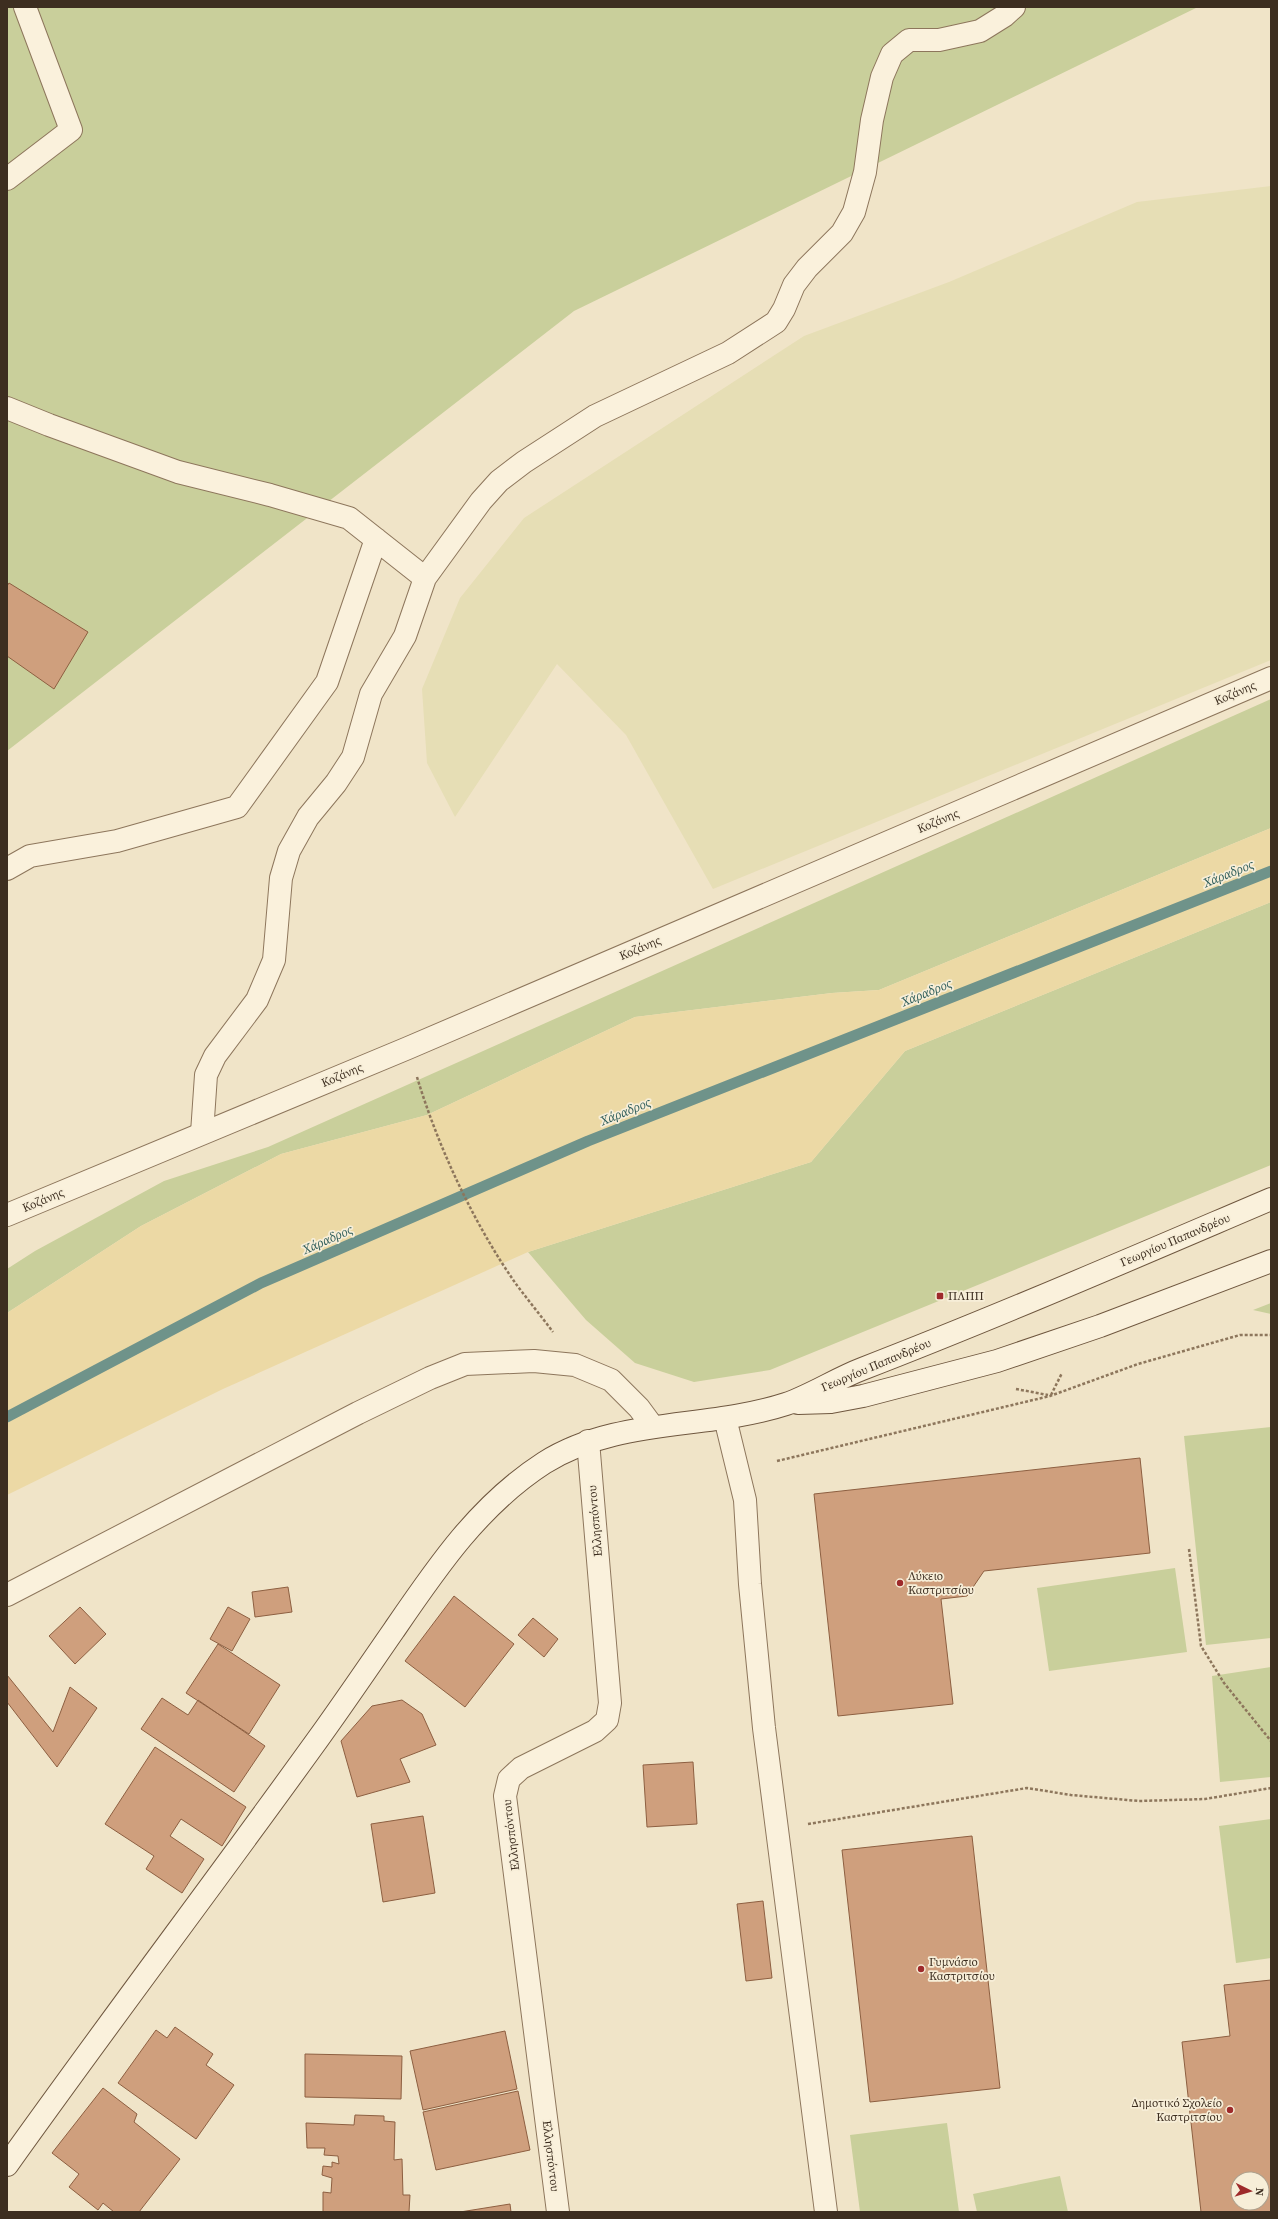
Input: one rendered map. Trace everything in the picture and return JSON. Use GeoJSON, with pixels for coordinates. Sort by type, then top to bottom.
{"type":"FeatureCollection","features":[{"type":"Feature","properties":{"kind":"street"},"geometry":{"type":"LineString","coordinates":[[7,179],[71,130],[25,7]]}},
{"type":"Feature","properties":{"kind":"street"},"geometry":{"type":"LineString","coordinates":[[202,1133],[206,1075],[215,1056],[258,1000],[274,960],[281,878],[289,851],[308,817],[336,783],[353,757],[371,694],[404,636],[425,578],[481,501],[499,481],[524,462],[595,416],[728,353],[776,322],[784,309],[794,285],[807,268],[842,233],[854,212],[864,172],[872,120],[882,77],[892,54],[909,40],[939,40],[980,31],[1004,16],[1014,7]]}},
{"type":"Feature","properties":{"kind":"street"},"geometry":{"type":"LineString","coordinates":[[7,408],[49,426],[178,472],[270,495],[349,518],[425,578]]}},
{"type":"Feature","properties":{"kind":"street"},"geometry":{"type":"LineString","coordinates":[[7,869],[30,856],[117,840],[237,807],[327,682],[376,539]]}},
{"type":"Feature","properties":{"kind":"street","name":"Κοζάνης"},"geometry":{"type":"LineString","coordinates":[[7,1215],[408,1048],[1271,678]]}},
{"type":"Feature","properties":{"kind":"street","name":"Γεωργίου Παπανδρέου"},"geometry":{"type":"LineString","coordinates":[[791,1403],[850,1373],[994,1316],[1271,1199]]}},
{"type":"Feature","properties":{"kind":"street","name":"Γεωργίου Παπανδρέου"},"geometry":{"type":"LineString","coordinates":[[791,1403],[831,1402],[962,1371],[1100,1326],[1271,1261]]}},
{"type":"Feature","properties":{"kind":"street"},"geometry":{"type":"LineString","coordinates":[[7,1595],[358,1413],[430,1378],[465,1364],[534,1361],[576,1365],[611,1380],[639,1408],[653,1427]]}},
{"type":"Feature","properties":{"kind":"street"},"geometry":{"type":"LineString","coordinates":[[7,2165],[130,1994],[243,1843],[352,1692],[424,1585],[459,1540],[500,1496],[550,1460],[588,1441],[616,1433],[759,1412],[791,1403]]}},
{"type":"Feature","properties":{"kind":"street"},"geometry":{"type":"LineString","coordinates":[[725,1418],[745,1500],[750,1584],[766,1744],[826,2212]]}},
{"type":"Feature","properties":{"kind":"street","name":"Ελλησπόντου"},"geometry":{"type":"LineString","coordinates":[[558,2212],[505,1796],[509,1779],[521,1768],[595,1731],[607,1720],[610,1703],[588,1441]]}},
{"type":"Feature","properties":{"kind":"path"},"geometry":{"type":"LineString","coordinates":[[408,1048],[424,1101],[463,1195],[516,1284],[557,1336]]}},
{"type":"Feature","properties":{"kind":"path"},"geometry":{"type":"LineString","coordinates":[[777,1461],[1050,1396],[1138,1364],[1240,1335],[1271,1335]]}},
{"type":"Feature","properties":{"kind":"path"},"geometry":{"type":"LineString","coordinates":[[1189,1549],[1201,1646],[1224,1683],[1271,1741]]}},
{"type":"Feature","properties":{"kind":"path"},"geometry":{"type":"LineString","coordinates":[[802,1825],[1027,1788],[1071,1795],[1139,1801],[1205,1799],[1271,1788]]}},
{"type":"Feature","properties":{"kind":"shaded area"},"geometry":{"type":"Polygon","coordinates":[[[1271,186],[1271,660],[713,889],[626,735],[557,664],[455,817],[427,763],[422,689],[460,598],[524,518],[804,336],[949,282],[1137,202],[1271,186]]]}},
{"type":"Feature","properties":{"kind":"green space"},"geometry":{"type":"Polygon","coordinates":[[[7,7],[1198,7],[574,311],[7,751],[7,7]]]}},
{"type":"Feature","properties":{"kind":"green space"},"geometry":{"type":"Polygon","coordinates":[[[1271,699],[1271,828],[879,990],[832,993],[635,1017],[427,1115],[281,1154],[141,1226],[7,1313],[7,1269],[35,1251],[164,1181],[268,1147],[1271,699]]]}},
{"type":"Feature","properties":{"kind":"green space"},"geometry":{"type":"Polygon","coordinates":[[[1271,902],[1271,1165],[770,1370],[694,1382],[635,1363],[586,1320],[528,1252],[811,1162],[905,1051],[1271,902]]]}},
{"type":"Feature","properties":{"kind":"green space"},"geometry":{"type":"Polygon","coordinates":[[[1271,1303],[1271,1314],[1253,1310],[1271,1303]]]}},
{"type":"Feature","properties":{"kind":"green space"},"geometry":{"type":"Polygon","coordinates":[[[1271,1427],[1271,1638],[1206,1645],[1184,1436],[1271,1427]]]}},
{"type":"Feature","properties":{"kind":"green space"},"geometry":{"type":"Polygon","coordinates":[[[1175,1568],[1187,1652],[1049,1671],[1037,1588],[1175,1568]]]}},
{"type":"Feature","properties":{"kind":"green space"},"geometry":{"type":"Polygon","coordinates":[[[1271,1667],[1271,1777],[1220,1782],[1212,1676],[1271,1667]]]}},
{"type":"Feature","properties":{"kind":"green space"},"geometry":{"type":"Polygon","coordinates":[[[1271,1819],[1271,1958],[1236,1963],[1219,1826],[1271,1819]]]}},
{"type":"Feature","properties":{"kind":"green space"},"geometry":{"type":"Polygon","coordinates":[[[947,2123],[959,2212],[860,2212],[850,2135],[947,2123]]]}},
{"type":"Feature","properties":{"kind":"green space"},"geometry":{"type":"Polygon","coordinates":[[[1060,2176],[1068,2212],[977,2212],[973,2194],[1060,2176]]]}},
{"type":"Feature","properties":{"kind":"sand"},"geometry":{"type":"Polygon","coordinates":[[[1271,828],[1271,902],[905,1051],[811,1162],[528,1252],[223,1389],[7,1495],[7,1313],[141,1226],[281,1154],[427,1115],[635,1017],[832,993],[879,990],[1271,828]]]}},
{"type":"Feature","properties":{"kind":"building"},"geometry":{"type":"Polygon","coordinates":[[[9,583],[88,632],[54,689],[7,656],[7,586],[9,583]]]}},
{"type":"Feature","properties":{"kind":"building","name":"Λύκειο Καστριτσίου"},"geometry":{"type":"Polygon","coordinates":[[[1140,1458],[1150,1553],[984,1571],[967,1596],[941,1599],[953,1704],[838,1716],[814,1494],[1140,1458]]]}},
{"type":"Feature","properties":{"kind":"building"},"geometry":{"type":"Polygon","coordinates":[[[288,1587],[292,1612],[255,1617],[252,1592],[288,1587]]]}},
{"type":"Feature","properties":{"kind":"building"},"geometry":{"type":"Polygon","coordinates":[[[454,1596],[514,1644],[465,1707],[405,1661],[454,1596]]]}},
{"type":"Feature","properties":{"kind":"building"},"geometry":{"type":"Polygon","coordinates":[[[80,1607],[106,1634],[75,1664],[49,1636],[80,1607]]]}},
{"type":"Feature","properties":{"kind":"building"},"geometry":{"type":"Polygon","coordinates":[[[228,1607],[250,1619],[232,1651],[210,1639],[228,1607]]]}},
{"type":"Feature","properties":{"kind":"building"},"geometry":{"type":"Polygon","coordinates":[[[533,1618],[558,1639],[544,1657],[518,1635],[533,1618]]]}},
{"type":"Feature","properties":{"kind":"building"},"geometry":{"type":"Polygon","coordinates":[[[218,1644],[280,1685],[249,1734],[186,1693],[218,1644]]]}},
{"type":"Feature","properties":{"kind":"building"},"geometry":{"type":"Polygon","coordinates":[[[7,1675],[53,1732],[70,1687],[97,1708],[57,1767],[7,1702],[7,1675]]]}},
{"type":"Feature","properties":{"kind":"building"},"geometry":{"type":"Polygon","coordinates":[[[162,1698],[188,1715],[198,1700],[265,1746],[234,1792],[141,1729],[162,1698]]]}},
{"type":"Feature","properties":{"kind":"building"},"geometry":{"type":"Polygon","coordinates":[[[402,1700],[422,1714],[436,1745],[400,1759],[410,1782],[357,1797],[341,1741],[372,1706],[402,1700]]]}},
{"type":"Feature","properties":{"kind":"building"},"geometry":{"type":"Polygon","coordinates":[[[155,1747],[246,1807],[222,1846],[181,1819],[170,1836],[204,1859],[182,1893],[146,1869],[154,1856],[105,1824],[155,1747]]]}},
{"type":"Feature","properties":{"kind":"building"},"geometry":{"type":"Polygon","coordinates":[[[693,1762],[697,1824],[647,1827],[643,1765],[693,1762]]]}},
{"type":"Feature","properties":{"kind":"building"},"geometry":{"type":"Polygon","coordinates":[[[423,1816],[435,1893],[383,1902],[371,1824],[423,1816]]]}},
{"type":"Feature","properties":{"kind":"building","name":"Γυμνάσιο Καστριτσίου"},"geometry":{"type":"Polygon","coordinates":[[[972,1836],[1000,2088],[870,2102],[842,1850],[972,1836]]]}},
{"type":"Feature","properties":{"kind":"building"},"geometry":{"type":"Polygon","coordinates":[[[763,1901],[772,1978],[746,1981],[737,1904],[763,1901]]]}},
{"type":"Feature","properties":{"kind":"building","name":"Δημοτικό Σχολείο Καστριτσίου"},"geometry":{"type":"Polygon","coordinates":[[[1271,1980],[1271,2212],[1201,2212],[1182,2042],[1230,2036],[1224,1985],[1271,1980]]]}},
{"type":"Feature","properties":{"kind":"building"},"geometry":{"type":"Polygon","coordinates":[[[175,2027],[213,2054],[206,2065],[234,2085],[196,2139],[118,2083],[156,2030],[167,2038],[175,2027]]]}},
{"type":"Feature","properties":{"kind":"building"},"geometry":{"type":"Polygon","coordinates":[[[505,2031],[517,2089],[423,2110],[410,2051],[505,2031]]]}},
{"type":"Feature","properties":{"kind":"building"},"geometry":{"type":"Polygon","coordinates":[[[305,2054],[402,2056],[401,2099],[305,2097],[305,2054]]]}},
{"type":"Feature","properties":{"kind":"building"},"geometry":{"type":"Polygon","coordinates":[[[103,2088],[137,2114],[134,2122],[180,2159],[139,2212],[114,2212],[103,2203],[98,2210],[69,2187],[79,2174],[52,2153],[103,2088]]]}},
{"type":"Feature","properties":{"kind":"building"},"geometry":{"type":"Polygon","coordinates":[[[518,2091],[530,2150],[436,2170],[423,2112],[518,2091]]]}},
{"type":"Feature","properties":{"kind":"building"},"geometry":{"type":"Polygon","coordinates":[[[355,2115],[384,2116],[384,2121],[395,2122],[394,2160],[402,2159],[403,2195],[410,2195],[409,2212],[323,2212],[323,2192],[331,2193],[332,2178],[322,2175],[323,2166],[332,2167],[332,2162],[339,2164],[338,2156],[324,2155],[325,2148],[307,2148],[306,2123],[354,2125],[355,2115]]]}},
{"type":"Feature","properties":{"kind":"building"},"geometry":{"type":"Polygon","coordinates":[[[510,2204],[511,2212],[460,2212],[510,2204]]]}},
{"type":"Feature","properties":{"kind":"waterway","name":"Χάραδρος"},"geometry":{"type":"LineString","coordinates":[[7,1417],[261,1283],[588,1141],[1271,871]]}},
{"type":"Feature","properties":{"kind":"place","name":"ΠΛΠΠ"},"geometry":{"type":"Point","coordinates":[940,1296]}},
{"type":"Feature","properties":{"kind":"place","name":"Λύκειο Καστριτσίου"},"geometry":{"type":"Point","coordinates":[900,1583]}},
{"type":"Feature","properties":{"kind":"place","name":"Γυμνάσιο Καστριτσίου"},"geometry":{"type":"Point","coordinates":[921,1969]}},
{"type":"Feature","properties":{"kind":"place","name":"Δημοτικό Σχολείο Καστριτσίου"},"geometry":{"type":"Point","coordinates":[1230,2110]}}]}
